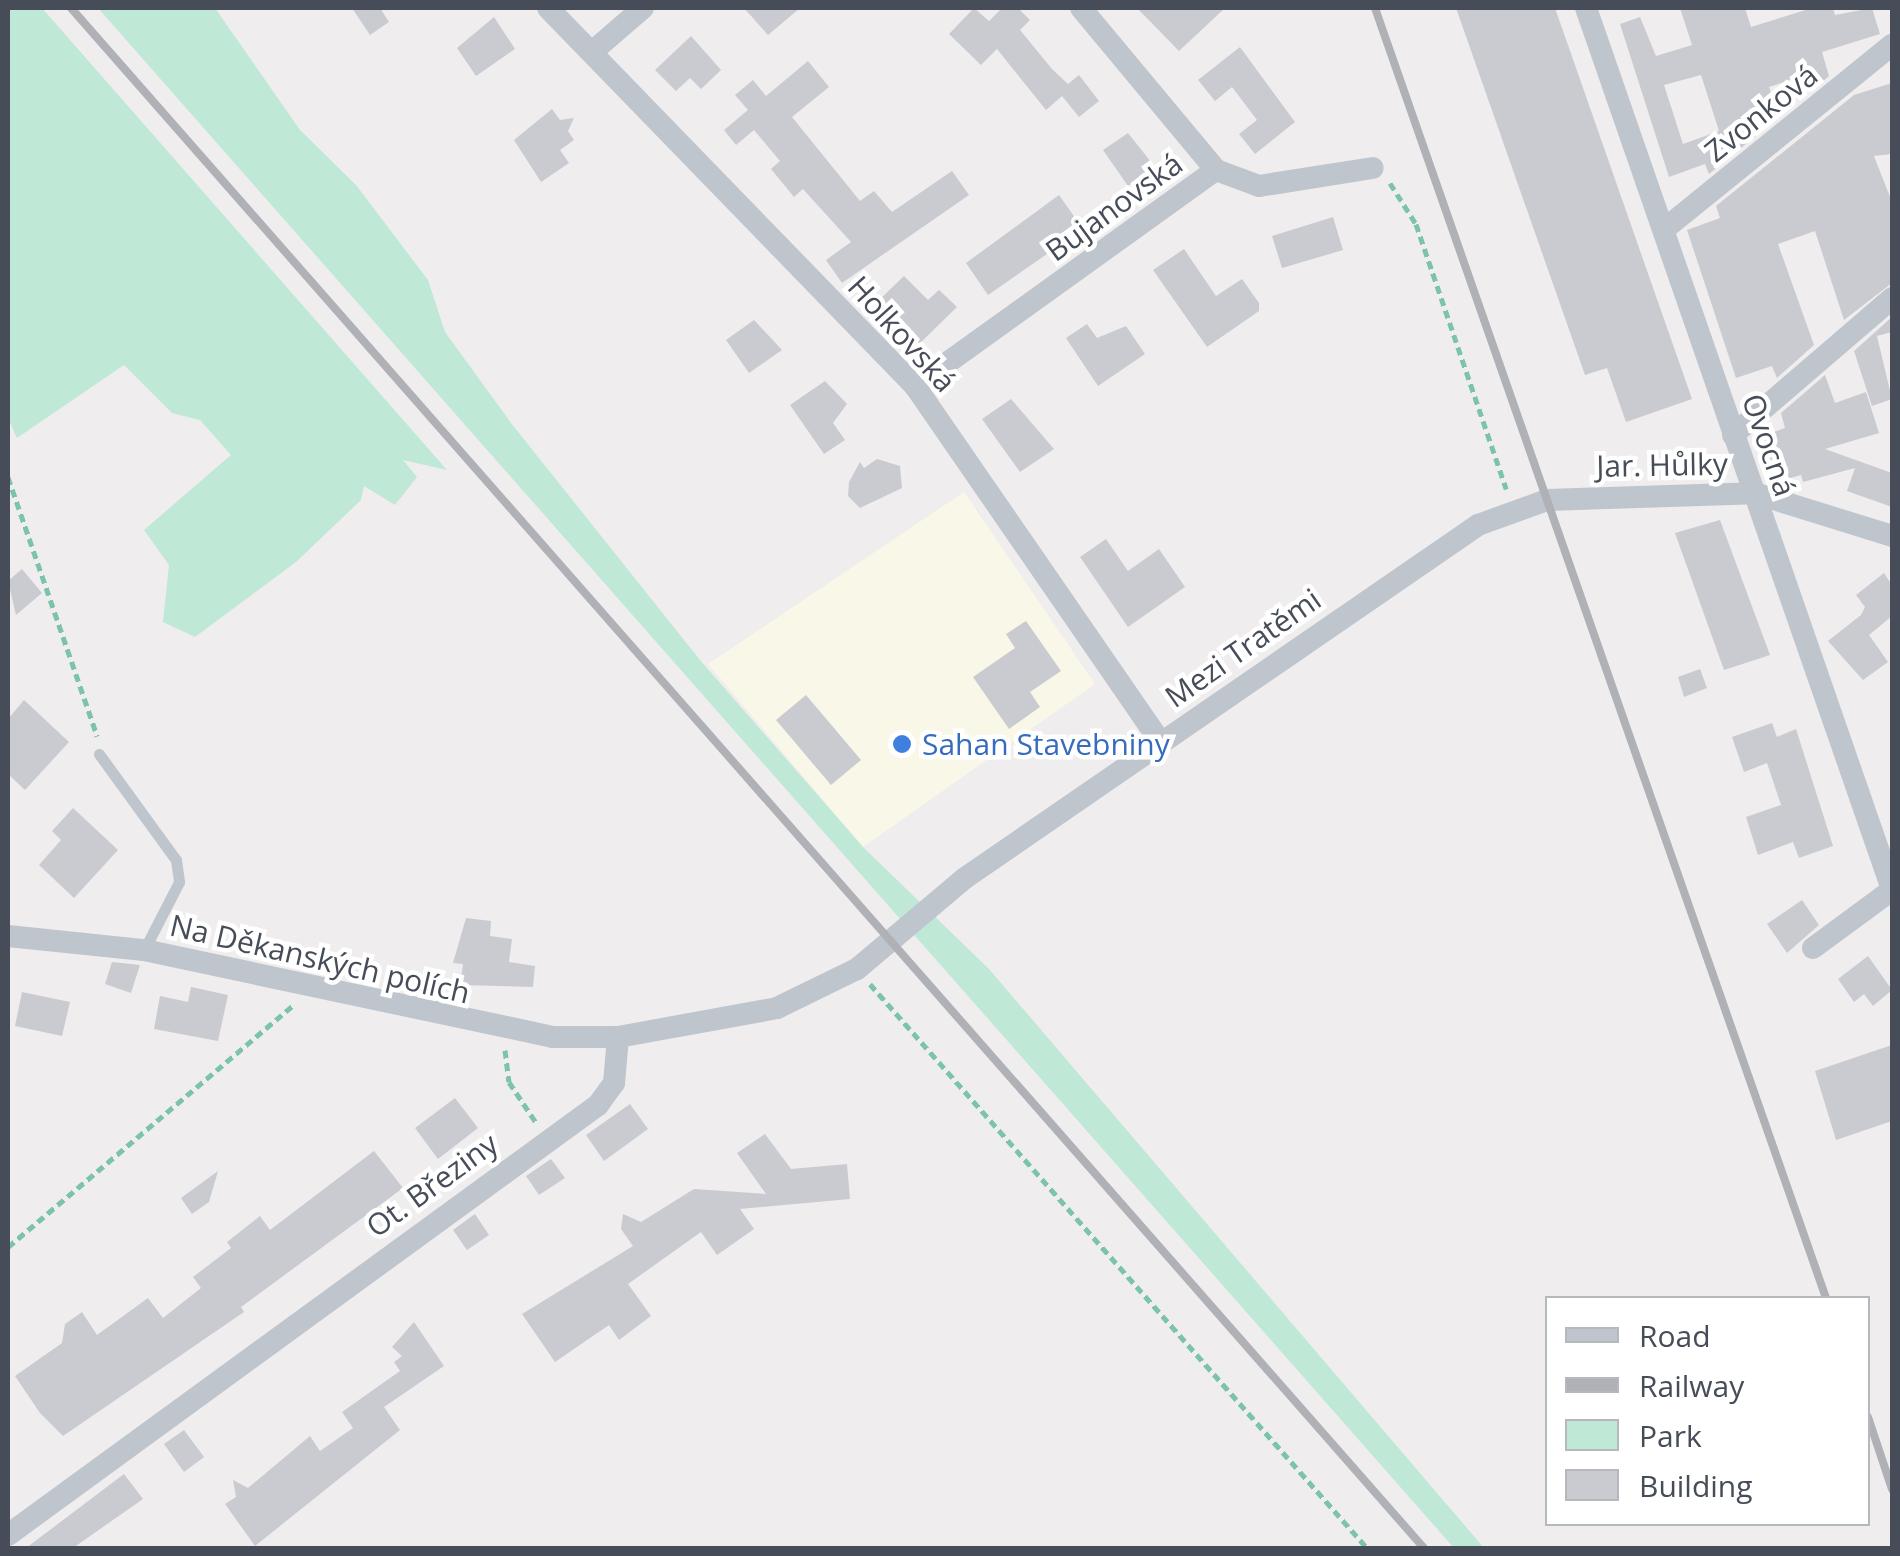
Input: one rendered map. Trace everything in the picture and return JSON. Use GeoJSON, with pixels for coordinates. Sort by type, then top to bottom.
{"type":"FeatureCollection","features":[{"type":"Feature","properties":{"kind":"street","name":"Holkovská"},"geometry":{"type":"LineString","coordinates":[[548,8],[915,386],[1162,742]]}},
{"type":"Feature","properties":{"kind":"street"},"geometry":{"type":"LineString","coordinates":[[592,52],[643,8]]}},
{"type":"Feature","properties":{"kind":"street"},"geometry":{"type":"LineString","coordinates":[[1081,8],[1216,170]]}},
{"type":"Feature","properties":{"kind":"street","name":"Ovocná"},"geometry":{"type":"LineString","coordinates":[[1593,11],[1733,435],[1892,889]]}},
{"type":"Feature","properties":{"kind":"street","name":"Zvonková"},"geometry":{"type":"LineString","coordinates":[[1666,227],[1892,45]]}},
{"type":"Feature","properties":{"kind":"street","name":"Bujanovská"},"geometry":{"type":"LineString","coordinates":[[915,386],[1216,170],[1258,186],[1373,168]]}},
{"type":"Feature","properties":{"kind":"street"},"geometry":{"type":"LineString","coordinates":[[1733,435],[1892,298]]}},
{"type":"Feature","properties":{"kind":"street","name":"Jar. Hůlky"},"geometry":{"type":"LineString","coordinates":[[1546,500],[1754,493],[1892,536]]}},
{"type":"Feature","properties":{"kind":"street","name":"Mezi Tratěmi"},"geometry":{"type":"LineString","coordinates":[[857,970],[890,940],[1439,545],[1546,500]]}},
{"type":"Feature","properties":{"kind":"street"},"geometry":{"type":"LineString","coordinates":[[1813,948],[1892,889]]}},
{"type":"Feature","properties":{"kind":"street","name":"Na Děkanských polích"},"geometry":{"type":"LineString","coordinates":[[8,936],[144,950],[508,1032],[618,1037]]}},
{"type":"Feature","properties":{"kind":"street"},"geometry":{"type":"LineString","coordinates":[[618,1037],[777,1008],[857,970]]}},
{"type":"Feature","properties":{"kind":"street","name":"Ot. Březiny"},"geometry":{"type":"LineString","coordinates":[[8,1536],[598,1105],[614,1083],[618,1037]]}},
{"type":"Feature","properties":{"kind":"lane"},"geometry":{"type":"LineString","coordinates":[[99,754],[176,860],[178,882],[144,950]]}},
{"type":"Feature","properties":{"kind":"path"},"geometry":{"type":"LineString","coordinates":[[1373,168],[1416,224],[1514,511]]}},
{"type":"Feature","properties":{"kind":"path"},"geometry":{"type":"LineString","coordinates":[[8,477],[95,721],[99,754]]}},
{"type":"Feature","properties":{"kind":"path"},"geometry":{"type":"LineString","coordinates":[[857,970],[1366,1548]]}},
{"type":"Feature","properties":{"kind":"path"},"geometry":{"type":"LineString","coordinates":[[8,1247],[313,989]]}},
{"type":"Feature","properties":{"kind":"path"},"geometry":{"type":"LineString","coordinates":[[508,1032],[509,1082],[548,1138]]}},
{"type":"Feature","properties":{"kind":"shaded area"},"geometry":{"type":"Polygon","coordinates":[[[964,492],[1095,684],[863,847],[708,664],[964,492]]]}},
{"type":"Feature","properties":{"kind":"green space"},"geometry":{"type":"Polygon","coordinates":[[[8,8],[42,8],[447,470],[403,460],[417,477],[395,505],[364,486],[361,500],[296,562],[195,637],[163,622],[169,565],[144,530],[231,455],[200,420],[172,413],[124,365],[17,438],[8,418],[8,8]]]}},
{"type":"Feature","properties":{"kind":"green space"},"geometry":{"type":"Polygon","coordinates":[[[98,8],[215,8],[300,130],[356,185],[428,280],[445,332],[511,423],[700,660],[863,847],[989,969],[1484,1548],[1454,1548],[98,8]]]}},
{"type":"Feature","properties":{"kind":"building"},"geometry":{"type":"Polygon","coordinates":[[[352,8],[380,8],[389,22],[370,35],[352,8]]]}},
{"type":"Feature","properties":{"kind":"building"},"geometry":{"type":"Polygon","coordinates":[[[744,8],[800,8],[768,35],[744,8]]]}},
{"type":"Feature","properties":{"kind":"building"},"geometry":{"type":"Polygon","coordinates":[[[974,8],[989,21],[1002,8],[1018,8],[1030,20],[1020,30],[1052,69],[1068,84],[1079,75],[1099,101],[1079,117],[1062,96],[1046,110],[997,49],[981,65],[949,34],[974,8]]]}},
{"type":"Feature","properties":{"kind":"building"},"geometry":{"type":"Polygon","coordinates":[[[1137,8],[1225,8],[1179,51],[1137,8]]]}},
{"type":"Feature","properties":{"kind":"building"},"geometry":{"type":"Polygon","coordinates":[[[1456,8],[1555,8],[1692,399],[1626,422],[1607,368],[1585,375],[1456,8]]]}},
{"type":"Feature","properties":{"kind":"building"},"geometry":{"type":"Polygon","coordinates":[[[1680,8],[1745,8],[1751,27],[1812,8],[1833,8],[1835,15],[1872,8],[1880,34],[1822,52],[1829,76],[1812,91],[1806,75],[1769,87],[1779,117],[1709,174],[1705,164],[1669,177],[1620,24],[1640,17],[1656,56],[1692,45],[1680,8]],[[1701,75],[1664,85],[1683,144],[1719,131],[1701,75]]]}},
{"type":"Feature","properties":{"kind":"building"},"geometry":{"type":"Polygon","coordinates":[[[494,17],[515,49],[476,76],[457,48],[494,17]]]}},
{"type":"Feature","properties":{"kind":"building"},"geometry":{"type":"Polygon","coordinates":[[[691,36],[721,70],[701,89],[690,78],[676,91],[655,70],[691,36]]]}},
{"type":"Feature","properties":{"kind":"building"},"geometry":{"type":"Polygon","coordinates":[[[1240,47],[1295,122],[1255,154],[1239,134],[1257,120],[1232,87],[1215,101],[1198,80],[1240,47]]]}},
{"type":"Feature","properties":{"kind":"building"},"geometry":{"type":"Polygon","coordinates":[[[808,61],[829,87],[792,117],[860,201],[874,191],[892,212],[952,171],[969,195],[842,283],[826,260],[851,242],[803,189],[794,197],[771,169],[780,161],[754,130],[736,145],[724,130],[748,110],[735,95],[753,80],[766,96],[808,61]]]}},
{"type":"Feature","properties":{"kind":"building"},"geometry":{"type":"Polygon","coordinates":[[[1892,83],[1892,154],[1874,156],[1892,202],[1892,283],[1844,320],[1815,231],[1778,244],[1814,345],[1777,378],[1772,366],[1736,378],[1687,230],[1720,218],[1716,206],[1854,95],[1892,83]]]}},
{"type":"Feature","properties":{"kind":"building"},"geometry":{"type":"Polygon","coordinates":[[[552,109],[560,120],[574,118],[568,131],[574,140],[560,150],[569,163],[541,182],[514,140],[552,109]]]}},
{"type":"Feature","properties":{"kind":"building"},"geometry":{"type":"Polygon","coordinates":[[[1128,133],[1155,167],[1128,186],[1103,150],[1128,133]]]}},
{"type":"Feature","properties":{"kind":"building"},"geometry":{"type":"Polygon","coordinates":[[[1059,195],[1083,229],[988,295],[966,263],[1059,195]]]}},
{"type":"Feature","properties":{"kind":"building"},"geometry":{"type":"Polygon","coordinates":[[[1333,217],[1343,250],[1282,268],[1272,236],[1333,217]]]}},
{"type":"Feature","properties":{"kind":"building"},"geometry":{"type":"Polygon","coordinates":[[[1184,249],[1216,296],[1242,279],[1259,303],[1259,311],[1207,347],[1153,270],[1184,249]]]}},
{"type":"Feature","properties":{"kind":"building"},"geometry":{"type":"Polygon","coordinates":[[[904,276],[928,300],[939,290],[957,307],[918,345],[876,303],[904,276]]]}},
{"type":"Feature","properties":{"kind":"building"},"geometry":{"type":"Polygon","coordinates":[[[1892,317],[1892,332],[1877,336],[1892,399],[1872,406],[1854,351],[1892,317]]]}},
{"type":"Feature","properties":{"kind":"building"},"geometry":{"type":"Polygon","coordinates":[[[754,320],[782,350],[749,373],[726,340],[754,320]]]}},
{"type":"Feature","properties":{"kind":"building"},"geometry":{"type":"Polygon","coordinates":[[[1087,324],[1097,338],[1126,326],[1145,354],[1098,386],[1066,338],[1087,324]]]}},
{"type":"Feature","properties":{"kind":"building"},"geometry":{"type":"Polygon","coordinates":[[[1825,375],[1835,403],[1866,392],[1879,433],[1825,449],[1892,473],[1892,507],[1847,491],[1855,468],[1803,482],[1801,475],[1787,479],[1778,458],[1771,460],[1763,436],[1785,428],[1781,413],[1825,375]]]}},
{"type":"Feature","properties":{"kind":"building"},"geometry":{"type":"Polygon","coordinates":[[[825,381],[847,404],[833,423],[845,440],[824,454],[790,405],[825,381]]]}},
{"type":"Feature","properties":{"kind":"building"},"geometry":{"type":"Polygon","coordinates":[[[1011,399],[1054,449],[1020,472],[982,419],[1011,399]]]}},
{"type":"Feature","properties":{"kind":"building"},"geometry":{"type":"Polygon","coordinates":[[[877,459],[900,466],[902,488],[860,508],[848,496],[849,482],[860,462],[864,468],[877,459]]]}},
{"type":"Feature","properties":{"kind":"building"},"geometry":{"type":"Polygon","coordinates":[[[1720,520],[1770,655],[1724,670],[1675,533],[1720,520]]]}},
{"type":"Feature","properties":{"kind":"building"},"geometry":{"type":"Polygon","coordinates":[[[1106,539],[1128,571],[1159,549],[1185,587],[1128,627],[1080,557],[1106,539]]]}},
{"type":"Feature","properties":{"kind":"building"},"geometry":{"type":"Polygon","coordinates":[[[22,569],[42,593],[16,615],[8,581],[22,569]]]}},
{"type":"Feature","properties":{"kind":"building"},"geometry":{"type":"Polygon","coordinates":[[[1884,573],[1892,585],[1892,616],[1869,635],[1888,662],[1863,680],[1828,641],[1861,615],[1865,607],[1856,595],[1884,573]]]}},
{"type":"Feature","properties":{"kind":"building"},"geometry":{"type":"Polygon","coordinates":[[[1026,621],[1061,671],[1030,692],[1040,707],[1009,729],[973,677],[1015,648],[1006,634],[1026,621]]]}},
{"type":"Feature","properties":{"kind":"building"},"geometry":{"type":"Polygon","coordinates":[[[1700,669],[1707,688],[1684,697],[1678,677],[1700,669]]]}},
{"type":"Feature","properties":{"kind":"building"},"geometry":{"type":"Polygon","coordinates":[[[806,695],[861,760],[831,785],[776,720],[806,695]]]}},
{"type":"Feature","properties":{"kind":"building"},"geometry":{"type":"Polygon","coordinates":[[[24,700],[69,742],[25,790],[8,774],[8,719],[24,700]]]}},
{"type":"Feature","properties":{"kind":"building"},"geometry":{"type":"Polygon","coordinates":[[[1772,723],[1777,737],[1796,729],[1833,846],[1799,858],[1793,842],[1758,855],[1746,817],[1781,805],[1767,763],[1744,772],[1732,737],[1772,723]]]}},
{"type":"Feature","properties":{"kind":"building"},"geometry":{"type":"Polygon","coordinates":[[[73,808],[118,850],[74,898],[39,865],[61,840],[52,831],[73,808]]]}},
{"type":"Feature","properties":{"kind":"building"},"geometry":{"type":"Polygon","coordinates":[[[1802,900],[1819,925],[1787,953],[1767,924],[1802,900]]]}},
{"type":"Feature","properties":{"kind":"building"},"geometry":{"type":"Polygon","coordinates":[[[466,918],[491,921],[490,936],[512,939],[509,962],[535,966],[533,987],[460,985],[463,964],[453,963],[466,918]]]}},
{"type":"Feature","properties":{"kind":"building"},"geometry":{"type":"Polygon","coordinates":[[[1868,956],[1892,990],[1873,1006],[1864,994],[1854,1002],[1838,979],[1868,956]]]}},
{"type":"Feature","properties":{"kind":"building"},"geometry":{"type":"Polygon","coordinates":[[[112,962],[140,965],[131,993],[105,984],[112,962]]]}},
{"type":"Feature","properties":{"kind":"building"},"geometry":{"type":"Polygon","coordinates":[[[191,987],[228,995],[218,1041],[154,1029],[160,996],[188,1002],[191,987]]]}},
{"type":"Feature","properties":{"kind":"building"},"geometry":{"type":"Polygon","coordinates":[[[22,992],[70,1002],[62,1036],[15,1026],[22,992]]]}},
{"type":"Feature","properties":{"kind":"building"},"geometry":{"type":"Polygon","coordinates":[[[1892,1045],[1892,1121],[1836,1140],[1815,1071],[1892,1045]]]}},
{"type":"Feature","properties":{"kind":"building"},"geometry":{"type":"Polygon","coordinates":[[[455,1098],[478,1128],[438,1159],[415,1128],[455,1098]]]}},
{"type":"Feature","properties":{"kind":"building"},"geometry":{"type":"Polygon","coordinates":[[[630,1104],[648,1129],[604,1161],[586,1135],[630,1104]]]}},
{"type":"Feature","properties":{"kind":"building"},"geometry":{"type":"Polygon","coordinates":[[[765,1134],[791,1169],[847,1164],[850,1199],[740,1209],[754,1229],[717,1255],[701,1232],[628,1284],[651,1316],[619,1340],[609,1325],[555,1362],[522,1314],[633,1246],[621,1229],[623,1214],[641,1222],[694,1189],[766,1194],[737,1153],[765,1134]]]}},
{"type":"Feature","properties":{"kind":"building"},"geometry":{"type":"Polygon","coordinates":[[[374,1151],[403,1188],[241,1307],[244,1312],[63,1436],[40,1413],[15,1376],[62,1343],[65,1324],[82,1312],[97,1335],[148,1298],[163,1318],[201,1288],[193,1277],[231,1248],[227,1242],[260,1216],[270,1230],[374,1151]]]}},
{"type":"Feature","properties":{"kind":"building"},"geometry":{"type":"Polygon","coordinates":[[[551,1159],[565,1178],[539,1195],[526,1176],[551,1159]]]}},
{"type":"Feature","properties":{"kind":"building"},"geometry":{"type":"Polygon","coordinates":[[[218,1171],[209,1202],[192,1214],[181,1198],[218,1171]]]}},
{"type":"Feature","properties":{"kind":"building"},"geometry":{"type":"Polygon","coordinates":[[[475,1214],[489,1235],[467,1250],[453,1230],[475,1214]]]}},
{"type":"Feature","properties":{"kind":"building"},"geometry":{"type":"Polygon","coordinates":[[[414,1322],[444,1366],[384,1407],[400,1430],[255,1546],[225,1504],[236,1497],[233,1480],[248,1488],[310,1436],[320,1451],[353,1428],[342,1412],[400,1371],[394,1362],[402,1356],[392,1347],[414,1322]]]}},
{"type":"Feature","properties":{"kind":"building"},"geometry":{"type":"Polygon","coordinates":[[[184,1430],[204,1457],[184,1472],[164,1444],[184,1430]]]}},
{"type":"Feature","properties":{"kind":"building"},"geometry":{"type":"Polygon","coordinates":[[[124,1474],[143,1499],[73,1548],[26,1548],[124,1474]]]}},
{"type":"Feature","properties":{"kind":"railway"},"geometry":{"type":"LineString","coordinates":[[71,8],[1424,1548]]}},
{"type":"Feature","properties":{"kind":"railway"},"geometry":{"type":"LineString","coordinates":[[1375,8],[1825,1296]]}},
{"type":"Feature","properties":{"kind":"railway"},"geometry":{"type":"LineString","coordinates":[[1870,1423],[1892,1489]]}},
{"type":"Feature","properties":{"kind":"place","name":"Sahan Stavebniny"},"geometry":{"type":"Point","coordinates":[902,744]}}]}
